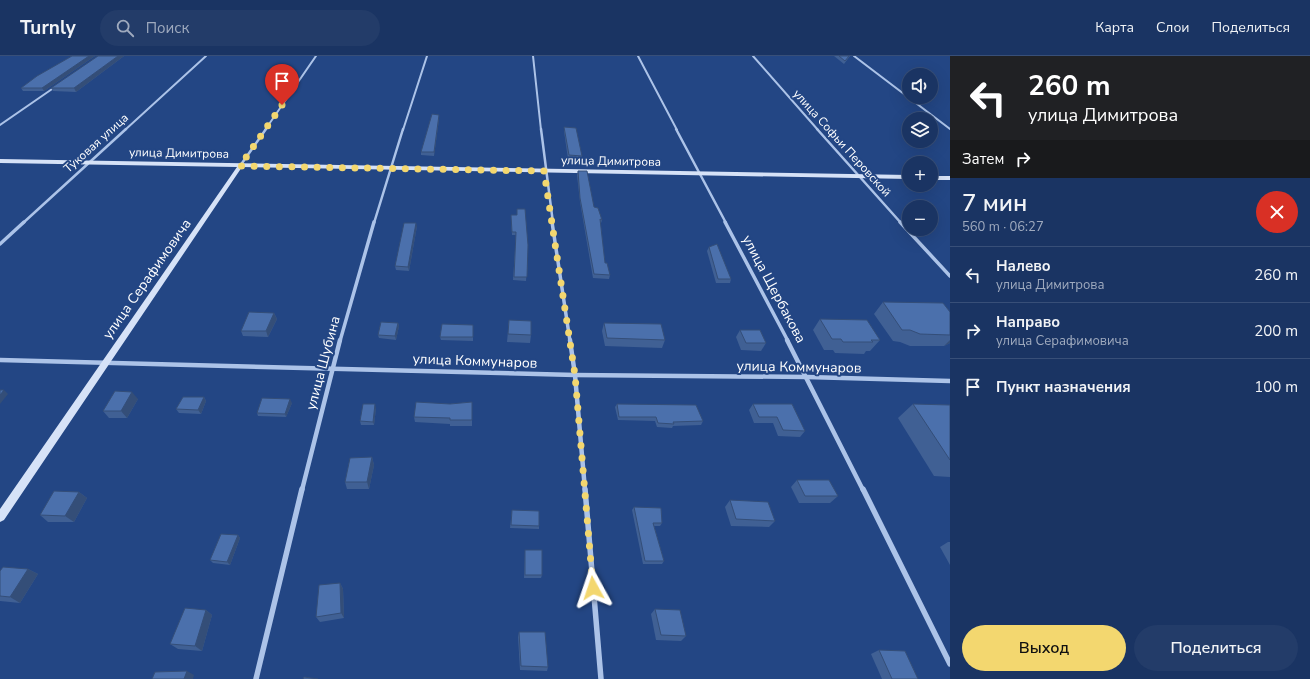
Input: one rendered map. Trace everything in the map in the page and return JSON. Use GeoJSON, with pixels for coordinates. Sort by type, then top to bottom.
{"type":"FeatureCollection","features":[{"type":"Feature","properties":{"kind":"street","name":"Туковая улица"},"geometry":{"type":"LineString","coordinates":[[0,244],[206,56]]}},
{"type":"Feature","properties":{"kind":"street","name":"улица Серафимовича"},"geometry":{"type":"LineString","coordinates":[[0,517],[316,56]]}},
{"type":"Feature","properties":{"kind":"street","name":"улица Шубина"},"geometry":{"type":"LineString","coordinates":[[256,679],[332,368],[390,168],[427,56]]}},
{"type":"Feature","properties":{"kind":"street"},"geometry":{"type":"LineString","coordinates":[[533,56],[544,171],[575,375],[601,679]]}},
{"type":"Feature","properties":{"kind":"street","name":"улица Щербакова"},"geometry":{"type":"LineString","coordinates":[[638,56],[807,378],[950,664]]}},
{"type":"Feature","properties":{"kind":"street","name":"улица Софьи Перовской"},"geometry":{"type":"LineString","coordinates":[[753,56],[858,176],[950,276]]}},
{"type":"Feature","properties":{"kind":"street"},"geometry":{"type":"LineString","coordinates":[[854,56],[950,129]]}},
{"type":"Feature","properties":{"kind":"street"},"geometry":{"type":"LineString","coordinates":[[0,125],[56,86]]}},
{"type":"Feature","properties":{"kind":"street","name":"улица Димитрова"},"geometry":{"type":"LineString","coordinates":[[0,161],[902,177]]}},
{"type":"Feature","properties":{"kind":"street"},"geometry":{"type":"LineString","coordinates":[[938,178],[950,178]]}},
{"type":"Feature","properties":{"kind":"street","name":"улица Коммунаров"},"geometry":{"type":"LineString","coordinates":[[0,360],[575,375],[950,381]]}},
{"type":"Feature","properties":{"kind":"building"},"geometry":{"type":"Polygon","coordinates":[[[72,56],[89,56],[42,88],[21,88],[37,76],[72,56]]]}},
{"type":"Feature","properties":{"kind":"building"},"geometry":{"type":"Polygon","coordinates":[[[98,56],[118,56],[74,88],[51,88],[98,56]]]}},
{"type":"Feature","properties":{"kind":"building"},"geometry":{"type":"Polygon","coordinates":[[[839,56],[849,56],[845,61],[839,56]]]}},
{"type":"Feature","properties":{"kind":"building"},"geometry":{"type":"Polygon","coordinates":[[[432,114],[439,115],[434,152],[421,152],[432,114]]]}},
{"type":"Feature","properties":{"kind":"building"},"geometry":{"type":"Polygon","coordinates":[[[564,127],[576,128],[582,156],[569,155],[564,127]]]}},
{"type":"Feature","properties":{"kind":"building"},"geometry":{"type":"Polygon","coordinates":[[[578,171],[587,171],[594,207],[598,208],[602,220],[600,219],[605,263],[607,263],[610,275],[594,274],[580,198],[578,171]]]}},
{"type":"Feature","properties":{"kind":"building"},"geometry":{"type":"Polygon","coordinates":[[[517,209],[525,209],[528,245],[527,277],[514,277],[516,232],[512,232],[511,215],[517,215],[517,209]]]}},
{"type":"Feature","properties":{"kind":"building"},"geometry":{"type":"Polygon","coordinates":[[[404,223],[416,223],[408,267],[395,266],[404,223]]]}},
{"type":"Feature","properties":{"kind":"building"},"geometry":{"type":"Polygon","coordinates":[[[717,244],[731,279],[718,279],[709,247],[717,244]]]}},
{"type":"Feature","properties":{"kind":"building"},"geometry":{"type":"Polygon","coordinates":[[[883,302],[943,303],[950,312],[950,335],[920,334],[910,330],[902,330],[883,302]]]}},
{"type":"Feature","properties":{"kind":"building"},"geometry":{"type":"Polygon","coordinates":[[[249,312],[274,313],[266,331],[241,331],[249,312]]]}},
{"type":"Feature","properties":{"kind":"building"},"geometry":{"type":"Polygon","coordinates":[[[820,319],[867,320],[880,340],[871,340],[873,342],[843,342],[841,339],[832,339],[820,319]]]}},
{"type":"Feature","properties":{"kind":"building"},"geometry":{"type":"Polygon","coordinates":[[[509,320],[531,321],[531,335],[508,334],[509,320]]]}},
{"type":"Feature","properties":{"kind":"building"},"geometry":{"type":"Polygon","coordinates":[[[381,322],[398,323],[395,336],[378,335],[381,322]]]}},
{"type":"Feature","properties":{"kind":"building"},"geometry":{"type":"Polygon","coordinates":[[[604,323],[661,324],[665,340],[607,338],[604,323]]]}},
{"type":"Feature","properties":{"kind":"building"},"geometry":{"type":"Polygon","coordinates":[[[442,324],[473,325],[473,337],[440,337],[442,324]]]}},
{"type":"Feature","properties":{"kind":"building"},"geometry":{"type":"Polygon","coordinates":[[[740,330],[760,330],[766,343],[746,343],[740,330]]]}},
{"type":"Feature","properties":{"kind":"building"},"geometry":{"type":"Polygon","coordinates":[[[115,391],[132,392],[121,411],[103,411],[115,391]]]}},
{"type":"Feature","properties":{"kind":"building"},"geometry":{"type":"Polygon","coordinates":[[[183,397],[204,397],[198,410],[176,409],[183,397]]]}},
{"type":"Feature","properties":{"kind":"building"},"geometry":{"type":"Polygon","coordinates":[[[262,398],[290,399],[285,414],[257,413],[262,398]]]}},
{"type":"Feature","properties":{"kind":"building"},"geometry":{"type":"Polygon","coordinates":[[[416,402],[450,404],[472,402],[472,420],[414,417],[416,402]]]}},
{"type":"Feature","properties":{"kind":"building"},"geometry":{"type":"Polygon","coordinates":[[[363,404],[375,404],[373,422],[360,421],[363,404]]]}},
{"type":"Feature","properties":{"kind":"building"},"geometry":{"type":"Polygon","coordinates":[[[617,404],[696,405],[703,421],[673,422],[674,424],[658,423],[656,417],[619,417],[617,404]]]}},
{"type":"Feature","properties":{"kind":"building"},"geometry":{"type":"Polygon","coordinates":[[[753,404],[792,404],[805,431],[783,430],[777,417],[759,417],[753,404]]]}},
{"type":"Feature","properties":{"kind":"building"},"geometry":{"type":"Polygon","coordinates":[[[913,404],[950,405],[950,460],[913,404]]]}},
{"type":"Feature","properties":{"kind":"building"},"geometry":{"type":"Polygon","coordinates":[[[372,457],[367,482],[345,482],[350,458],[372,457]]]}},
{"type":"Feature","properties":{"kind":"building"},"geometry":{"type":"Polygon","coordinates":[[[797,480],[829,480],[838,496],[805,496],[797,480]]]}},
{"type":"Feature","properties":{"kind":"building"},"geometry":{"type":"Polygon","coordinates":[[[54,491],[79,492],[65,516],[40,515],[54,491]]]}},
{"type":"Feature","properties":{"kind":"building"},"geometry":{"type":"Polygon","coordinates":[[[730,500],[768,502],[775,521],[736,519],[730,500]]]}},
{"type":"Feature","properties":{"kind":"building"},"geometry":{"type":"Polygon","coordinates":[[[634,507],[661,508],[662,523],[653,523],[664,561],[645,561],[634,507]]]}},
{"type":"Feature","properties":{"kind":"building"},"geometry":{"type":"Polygon","coordinates":[[[512,510],[539,511],[539,526],[511,525],[512,510]]]}},
{"type":"Feature","properties":{"kind":"building"},"geometry":{"type":"Polygon","coordinates":[[[221,534],[238,535],[227,562],[210,560],[221,534]]]}},
{"type":"Feature","properties":{"kind":"building"},"geometry":{"type":"Polygon","coordinates":[[[525,550],[542,550],[542,575],[525,575],[525,550]]]}},
{"type":"Feature","properties":{"kind":"building"},"geometry":{"type":"Polygon","coordinates":[[[3,567],[28,569],[10,597],[0,596],[0,571],[3,567]]]}},
{"type":"Feature","properties":{"kind":"building"},"geometry":{"type":"Polygon","coordinates":[[[340,583],[341,613],[316,617],[319,585],[340,583]]]}},
{"type":"Feature","properties":{"kind":"building"},"geometry":{"type":"Polygon","coordinates":[[[185,608],[206,610],[195,646],[170,644],[185,608]]]}},
{"type":"Feature","properties":{"kind":"building"},"geometry":{"type":"Polygon","coordinates":[[[655,609],[680,610],[686,636],[661,635],[655,609]]]}},
{"type":"Feature","properties":{"kind":"building"},"geometry":{"type":"Polygon","coordinates":[[[519,632],[545,632],[548,667],[521,666],[519,632]]]}},
{"type":"Feature","properties":{"kind":"building"},"geometry":{"type":"Polygon","coordinates":[[[879,650],[905,651],[918,679],[892,679],[879,650]]]}},
{"type":"Feature","properties":{"kind":"building"},"geometry":{"type":"Polygon","coordinates":[[[187,671],[184,679],[152,679],[155,672],[187,671]]]}},
{"type":"Feature","properties":{"kind":"building"},"geometry":{"type":"Polygon","coordinates":[[[304,677],[318,679],[303,679],[304,677]]]}},
{"type":"Feature","properties":{"kind":"route"},"geometry":{"type":"LineString","coordinates":[[282,105],[240,166],[544,171],[575,375],[593,588]]}}]}
